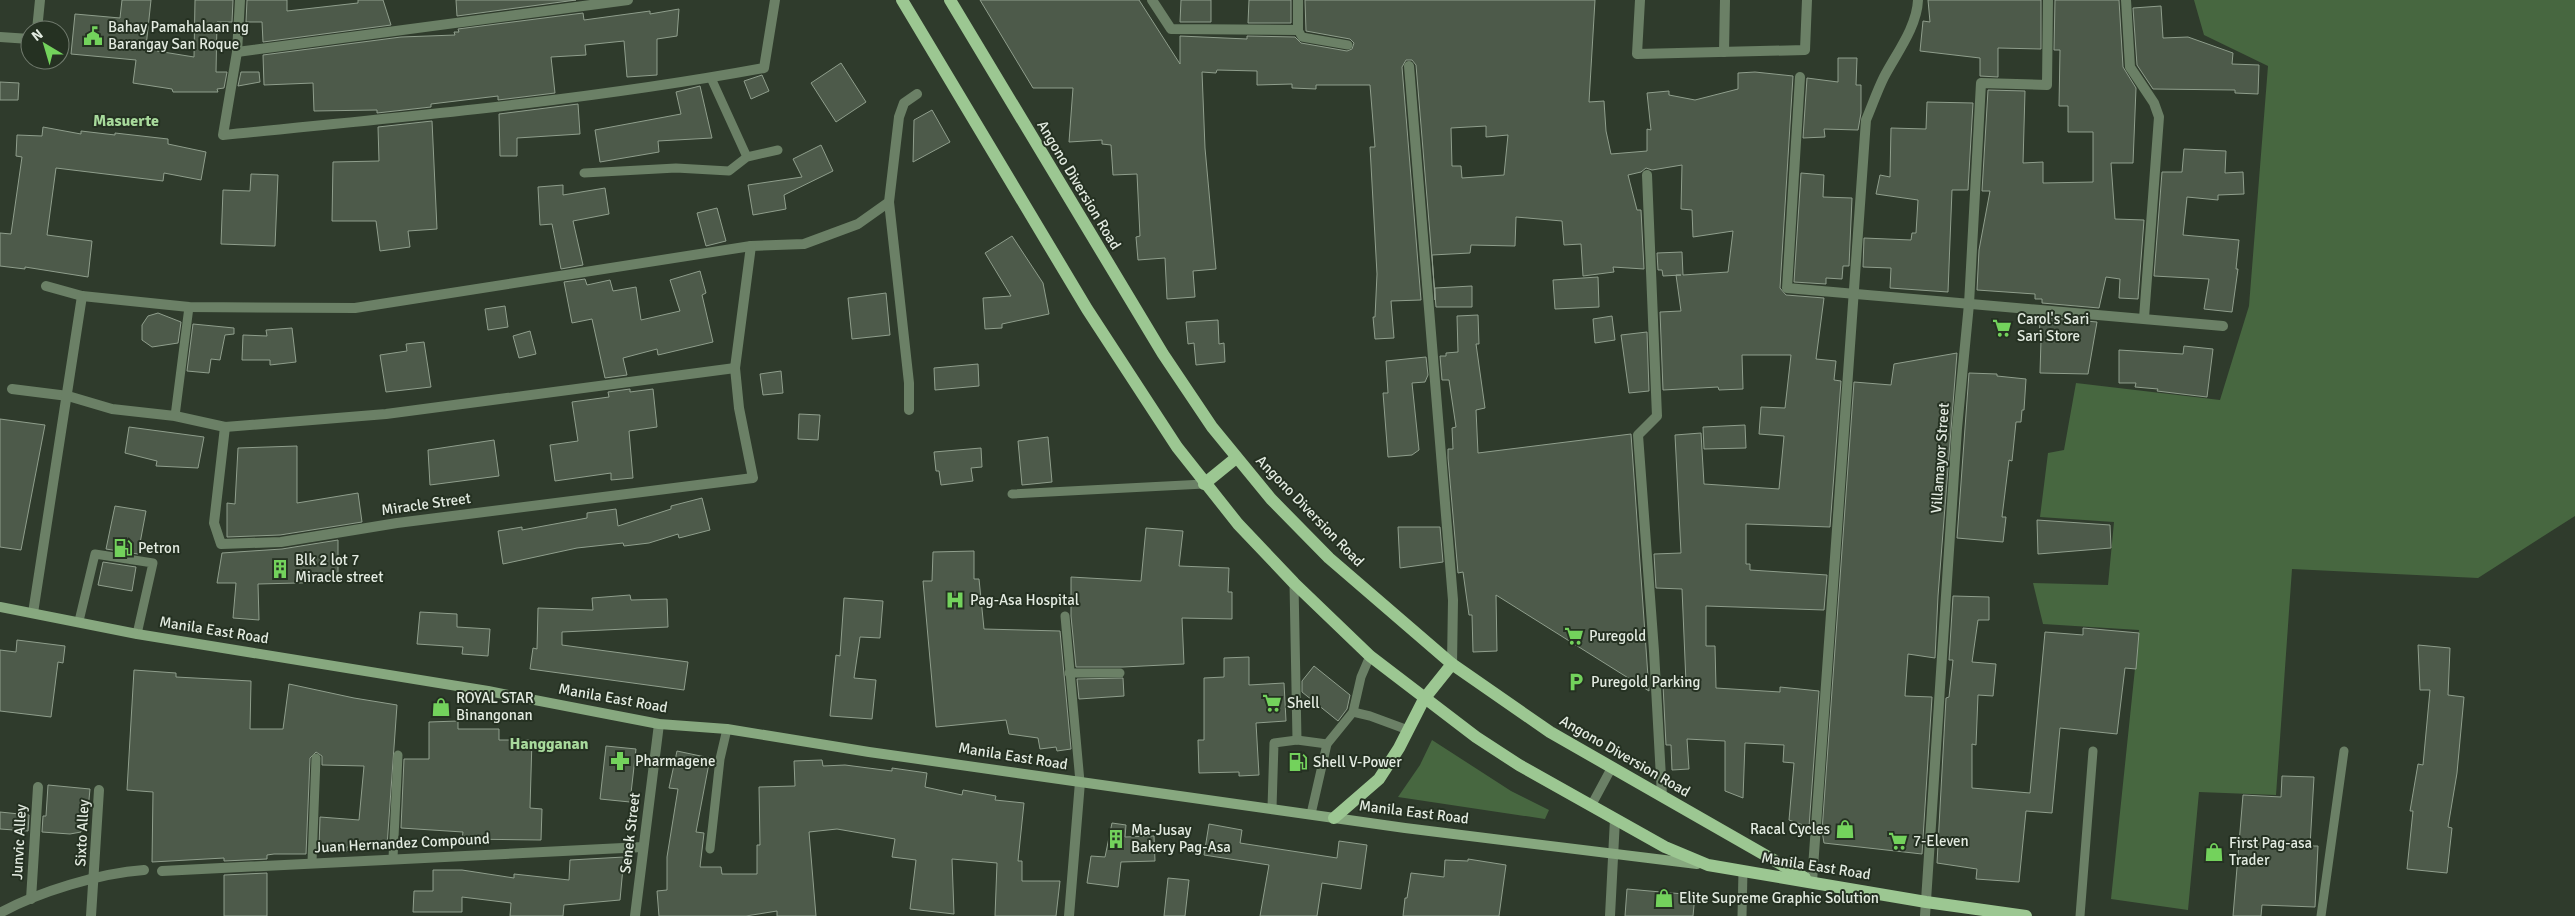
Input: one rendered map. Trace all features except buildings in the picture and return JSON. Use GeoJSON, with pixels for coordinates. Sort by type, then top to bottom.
{"type":"FeatureCollection","features":[{"type":"Feature","properties":{"kind":"main road"},"geometry":{"type":"LineString","coordinates":[[902,0],[1156,417],[1204,484],[1238,524],[1294,583],[1370,656],[1424,699],[1498,751],[1591,806],[1665,847],[1708,865]]}},
{"type":"Feature","properties":{"kind":"main road","name":"Angono Diversion Road"},"geometry":{"type":"LineString","coordinates":[[950,0],[1192,400],[1236,458],[1271,499],[1329,558],[1452,664],[1550,732],[1812,882]]}},
{"type":"Feature","properties":{"kind":"main road"},"geometry":{"type":"LineString","coordinates":[[1204,484],[1236,458]]}},
{"type":"Feature","properties":{"kind":"main road","name":"Manila East Road"},"geometry":{"type":"LineString","coordinates":[[0,607],[79,621],[137,634],[488,690],[659,724],[727,729],[869,752],[1334,818],[1708,865],[1926,902],[2026,916]]}},
{"type":"Feature","properties":{"kind":"main road"},"geometry":{"type":"LineString","coordinates":[[1334,818],[1379,779],[1399,748],[1424,699],[1452,664]]}},
{"type":"Feature","properties":{"kind":"street"},"geometry":{"type":"LineString","coordinates":[[39,20],[40,0]]}},
{"type":"Feature","properties":{"kind":"street"},"geometry":{"type":"LineString","coordinates":[[240,0],[237,52],[223,135],[467,111],[711,78],[764,68],[775,0]]}},
{"type":"Feature","properties":{"kind":"street"},"geometry":{"type":"LineString","coordinates":[[237,52],[628,0]]}},
{"type":"Feature","properties":{"kind":"street"},"geometry":{"type":"LineString","coordinates":[[1152,0],[1171,29],[1298,30],[1298,0]]}},
{"type":"Feature","properties":{"kind":"street"},"geometry":{"type":"LineString","coordinates":[[1640,0],[1637,54],[1806,50],[1807,0]]}},
{"type":"Feature","properties":{"kind":"street"},"geometry":{"type":"LineString","coordinates":[[1724,52],[1725,0]]}},
{"type":"Feature","properties":{"kind":"street"},"geometry":{"type":"LineString","coordinates":[[1812,882],[1866,120],[1883,80],[1918,11],[1918,0]]}},
{"type":"Feature","properties":{"kind":"street","name":"Villamayor Street"},"geometry":{"type":"LineString","coordinates":[[1925,916],[1956,438],[1969,304],[1981,83],[2047,85],[2048,0]]}},
{"type":"Feature","properties":{"kind":"street"},"geometry":{"type":"LineString","coordinates":[[2126,0],[2130,67],[2154,104],[2159,117],[2144,318]]}},
{"type":"Feature","properties":{"kind":"street"},"geometry":{"type":"LineString","coordinates":[[0,37],[20,38]]}},
{"type":"Feature","properties":{"kind":"street"},"geometry":{"type":"LineString","coordinates":[[1409,66],[1453,600],[1452,664]]}},
{"type":"Feature","properties":{"kind":"street"},"geometry":{"type":"LineString","coordinates":[[1800,76],[1787,288],[2223,326]]}},
{"type":"Feature","properties":{"kind":"street"},"geometry":{"type":"LineString","coordinates":[[909,410],[909,383],[889,202],[900,117],[904,103],[917,94]]}},
{"type":"Feature","properties":{"kind":"street"},"geometry":{"type":"LineString","coordinates":[[1647,175],[1657,416],[1638,435],[1654,651],[1662,796]]}},
{"type":"Feature","properties":{"kind":"street"},"geometry":{"type":"LineString","coordinates":[[46,286],[82,296],[189,307],[354,308],[751,246],[804,244],[858,224],[889,202]]}},
{"type":"Feature","properties":{"kind":"street"},"geometry":{"type":"LineString","coordinates":[[12,389],[68,396],[112,409],[175,416],[225,427],[386,414],[735,368],[751,246]]}},
{"type":"Feature","properties":{"kind":"street"},"geometry":{"type":"LineString","coordinates":[[33,613],[82,296]]}},
{"type":"Feature","properties":{"kind":"street","name":"Miracle Street"},"geometry":{"type":"LineString","coordinates":[[225,427],[214,523],[221,544],[280,542],[397,523],[753,478],[739,408],[735,368]]}},
{"type":"Feature","properties":{"kind":"street","name":"Senek Street"},"geometry":{"type":"LineString","coordinates":[[634,916],[659,724]]}},
{"type":"Feature","properties":{"kind":"street"},"geometry":{"type":"LineString","coordinates":[[1069,916],[1080,782]]}},
{"type":"Feature","properties":{"kind":"street","name":"Junvic Alley"},"geometry":{"type":"LineString","coordinates":[[31,899],[38,787]]}},
{"type":"Feature","properties":{"kind":"street","name":"Sixto Alley"},"geometry":{"type":"LineString","coordinates":[[91,916],[99,790]]}},
{"type":"Feature","properties":{"kind":"street"},"geometry":{"type":"LineString","coordinates":[[1610,916],[1615,819]]}},
{"type":"Feature","properties":{"kind":"street","name":"Juan Hernandez Compound"},"geometry":{"type":"LineString","coordinates":[[162,871],[312,862],[643,847]]}},
{"type":"Feature","properties":{"kind":"street"},"geometry":{"type":"LineString","coordinates":[[0,913],[31,899],[94,878],[116,872],[144,870]]}},
{"type":"Feature","properties":{"kind":"lane"},"geometry":{"type":"LineString","coordinates":[[1298,30],[1302,37],[1348,45]]}},
{"type":"Feature","properties":{"kind":"lane"},"geometry":{"type":"LineString","coordinates":[[711,78],[747,157]]}},
{"type":"Feature","properties":{"kind":"lane"},"geometry":{"type":"LineString","coordinates":[[584,173],[676,168],[729,171],[747,157],[778,150]]}},
{"type":"Feature","properties":{"kind":"lane"},"geometry":{"type":"LineString","coordinates":[[175,416],[189,307]]}},
{"type":"Feature","properties":{"kind":"lane"},"geometry":{"type":"LineString","coordinates":[[1012,494],[1204,484]]}},
{"type":"Feature","properties":{"kind":"lane"},"geometry":{"type":"LineString","coordinates":[[79,621],[95,554],[153,563],[137,634]]}},
{"type":"Feature","properties":{"kind":"lane"},"geometry":{"type":"LineString","coordinates":[[1294,583],[1297,740]]}},
{"type":"Feature","properties":{"kind":"lane"},"geometry":{"type":"LineString","coordinates":[[1065,616],[1080,782]]}},
{"type":"Feature","properties":{"kind":"lane"},"geometry":{"type":"LineString","coordinates":[[1311,814],[1326,744],[1353,712],[1361,677],[1370,656]]}},
{"type":"Feature","properties":{"kind":"lane"},"geometry":{"type":"LineString","coordinates":[[1069,673],[1120,673]]}},
{"type":"Feature","properties":{"kind":"lane"},"geometry":{"type":"LineString","coordinates":[[1353,712],[1408,730]]}},
{"type":"Feature","properties":{"kind":"lane"},"geometry":{"type":"LineString","coordinates":[[710,849],[720,759],[727,729]]}},
{"type":"Feature","properties":{"kind":"lane"},"geometry":{"type":"LineString","coordinates":[[1272,808],[1274,743],[1297,740],[1326,744]]}},
{"type":"Feature","properties":{"kind":"lane"},"geometry":{"type":"LineString","coordinates":[[2080,916],[2093,751]]}},
{"type":"Feature","properties":{"kind":"lane"},"geometry":{"type":"LineString","coordinates":[[2321,916],[2344,751]]}},
{"type":"Feature","properties":{"kind":"lane"},"geometry":{"type":"LineString","coordinates":[[393,858],[398,755]]}},
{"type":"Feature","properties":{"kind":"lane"},"geometry":{"type":"LineString","coordinates":[[312,862],[316,758]]}},
{"type":"Feature","properties":{"kind":"lane"},"geometry":{"type":"LineString","coordinates":[[1591,806],[1612,767]]}},
{"type":"Feature","properties":{"kind":"lane"},"geometry":{"type":"LineString","coordinates":[[1742,916],[1743,871]]}},
{"type":"Feature","properties":{"kind":"green space"},"geometry":{"type":"Polygon","coordinates":[[[2194,0],[2575,0],[2575,516],[2478,578],[2292,569],[2276,795],[2199,792],[2188,910],[2111,899],[2139,630],[2043,624],[2033,583],[2108,585],[2114,522],[2040,517],[2048,453],[2064,450],[2076,383],[2220,400],[2249,306],[2268,66],[2204,35],[2194,0]]]}},
{"type":"Feature","properties":{"kind":"green space"},"geometry":{"type":"Polygon","coordinates":[[[1432,740],[1511,791],[1549,810],[1545,819],[1398,797],[1420,765],[1432,740]]]}},
{"type":"Feature","properties":{"kind":"place","name":"Bahay Pamahalaan ng Barangay San Roque"},"geometry":{"type":"Point","coordinates":[93,36]}},
{"type":"Feature","properties":{"kind":"place","name":"Carol's Sari Sari Store"},"geometry":{"type":"Point","coordinates":[2002,328]}},
{"type":"Feature","properties":{"kind":"place","name":"Petron"},"geometry":{"type":"Point","coordinates":[123,548]}},
{"type":"Feature","properties":{"kind":"place","name":"Blk 2 lot 7 Miracle street"},"geometry":{"type":"Point","coordinates":[280,569]}},
{"type":"Feature","properties":{"kind":"place","name":"Pag-Asa Hospital"},"geometry":{"type":"Point","coordinates":[955,600]}},
{"type":"Feature","properties":{"kind":"place","name":"Puregold"},"geometry":{"type":"Point","coordinates":[1574,636]}},
{"type":"Feature","properties":{"kind":"place","name":"Puregold Parking"},"geometry":{"type":"Point","coordinates":[1576,682]}},
{"type":"Feature","properties":{"kind":"place","name":"Shell"},"geometry":{"type":"Point","coordinates":[1272,703]}},
{"type":"Feature","properties":{"kind":"place","name":"ROYAL STAR Binangonan"},"geometry":{"type":"Point","coordinates":[441,707]}},
{"type":"Feature","properties":{"kind":"place","name":"Pharmagene"},"geometry":{"type":"Point","coordinates":[620,761]}},
{"type":"Feature","properties":{"kind":"place","name":"Shell V-Power"},"geometry":{"type":"Point","coordinates":[1298,762]}},
{"type":"Feature","properties":{"kind":"place","name":"Racal Cycles"},"geometry":{"type":"Point","coordinates":[1845,829]}},
{"type":"Feature","properties":{"kind":"place","name":"Ma-Jusay Bakery Pag-Asa"},"geometry":{"type":"Point","coordinates":[1116,839]}},
{"type":"Feature","properties":{"kind":"place","name":"7-Eleven"},"geometry":{"type":"Point","coordinates":[1898,841]}},
{"type":"Feature","properties":{"kind":"place","name":"First Pag-asa Trader"},"geometry":{"type":"Point","coordinates":[2214,852]}},
{"type":"Feature","properties":{"kind":"place","name":"Elite Supreme Graphic Solution"},"geometry":{"type":"Point","coordinates":[1664,898]}},
{"type":"Feature","properties":{"kind":"district","name":"Masuerte"},"geometry":{"type":"Point","coordinates":[126,120]}},
{"type":"Feature","properties":{"kind":"district","name":"Hangganan"},"geometry":{"type":"Point","coordinates":[549,743]}}]}
